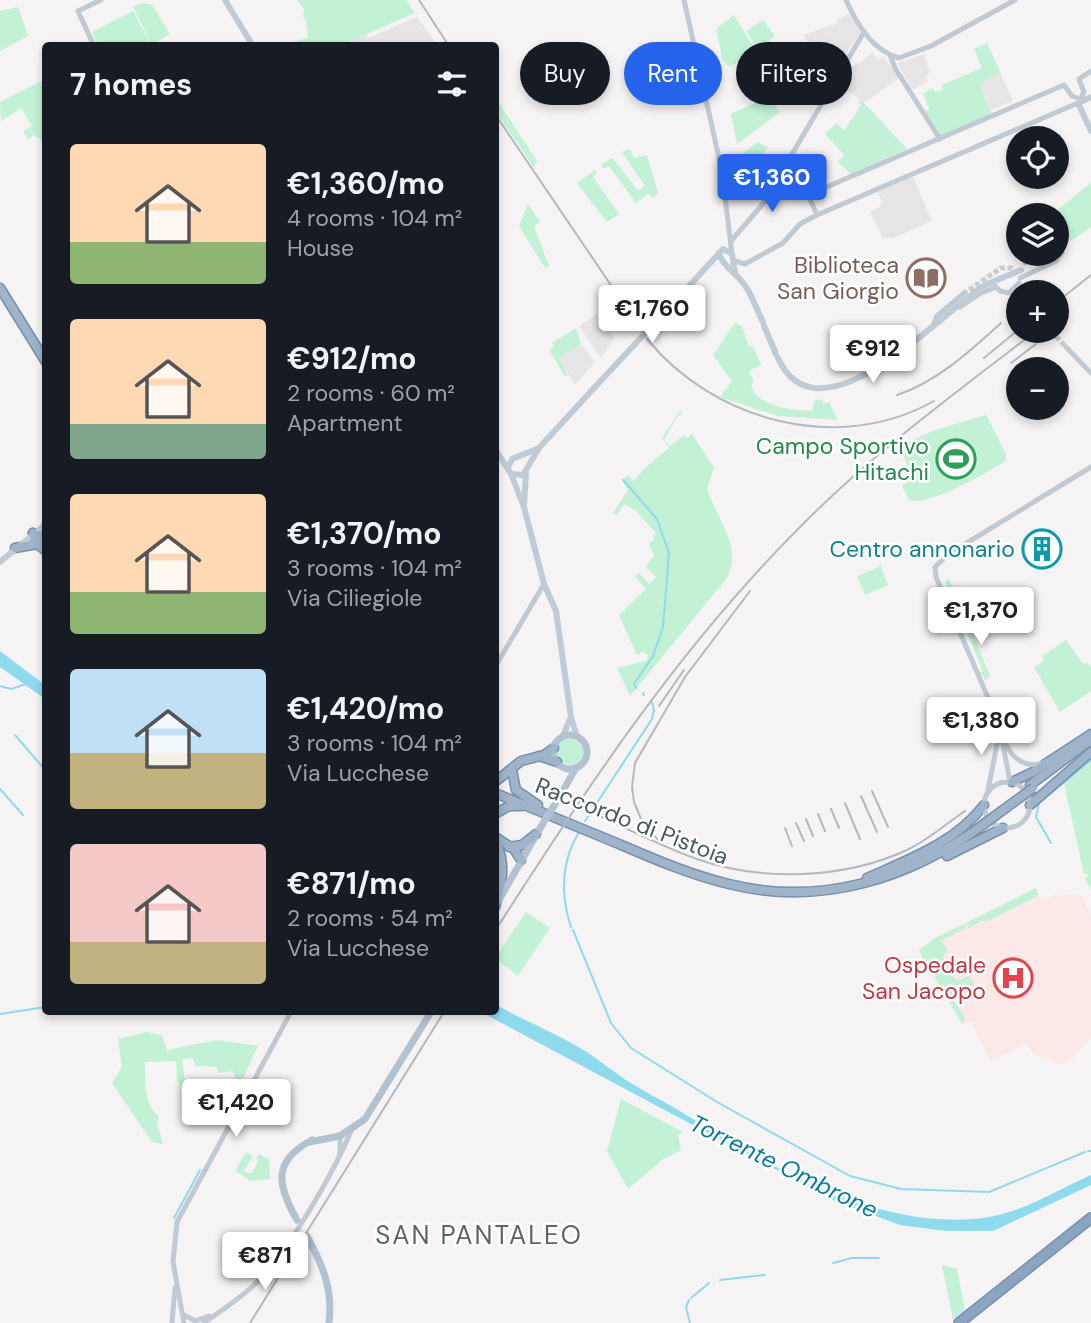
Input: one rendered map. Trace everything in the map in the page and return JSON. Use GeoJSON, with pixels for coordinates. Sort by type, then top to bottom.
{"type":"FeatureCollection","features":[{"type":"Feature","properties":{"kind":"highway"},"geometry":{"type":"LineString","coordinates":[[0,280],[42,347]]}},
{"type":"Feature","properties":{"kind":"highway"},"geometry":{"type":"LineString","coordinates":[[0,288],[42,356]]}},
{"type":"Feature","properties":{"kind":"highway"},"geometry":{"type":"LineString","coordinates":[[33,533],[42,543]]}},
{"type":"Feature","properties":{"kind":"highway"},"geometry":{"type":"LineString","coordinates":[[15,548],[42,543]]}},
{"type":"Feature","properties":{"kind":"highway"},"geometry":{"type":"LineString","coordinates":[[1011,782],[1091,734]]}},
{"type":"Feature","properties":{"kind":"highway","name":"Raccordo di Pistoia"},"geometry":{"type":"LineString","coordinates":[[499,793],[688,872],[737,886],[775,891],[816,891],[882,878],[936,857],[1091,743]]}},
{"type":"Feature","properties":{"kind":"highway"},"geometry":{"type":"LineString","coordinates":[[499,779],[521,761],[539,757],[554,748]]}},
{"type":"Feature","properties":{"kind":"highway"},"geometry":{"type":"LineString","coordinates":[[1030,805],[1091,752]]}},
{"type":"Feature","properties":{"kind":"highway"},"geometry":{"type":"LineString","coordinates":[[539,757],[559,764]]}},
{"type":"Feature","properties":{"kind":"highway"},"geometry":{"type":"LineString","coordinates":[[512,770],[516,790],[536,808]]}},
{"type":"Feature","properties":{"kind":"highway"},"geometry":{"type":"LineString","coordinates":[[867,878],[943,841],[967,824],[984,805]]}},
{"type":"Feature","properties":{"kind":"highway"},"geometry":{"type":"LineString","coordinates":[[499,812],[509,806],[536,808]]}},
{"type":"Feature","properties":{"kind":"highway","name":"Raccordo di Pistoia"},"geometry":{"type":"LineString","coordinates":[[536,808],[690,868],[731,881],[800,888],[867,878],[926,857],[983,822]]}},
{"type":"Feature","properties":{"kind":"highway"},"geometry":{"type":"LineString","coordinates":[[882,878],[894,878],[922,868],[1003,828]]}},
{"type":"Feature","properties":{"kind":"highway"},"geometry":{"type":"LineString","coordinates":[[509,847],[522,845],[536,834]]}},
{"type":"Feature","properties":{"kind":"highway"},"geometry":{"type":"LineString","coordinates":[[499,841],[509,847],[521,860]]}},
{"type":"Feature","properties":{"kind":"highway"},"geometry":{"type":"LineString","coordinates":[[499,848],[503,872],[499,890]]}},
{"type":"Feature","properties":{"kind":"highway"},"geometry":{"type":"LineString","coordinates":[[502,855],[521,860]]}},
{"type":"Feature","properties":{"kind":"highway"},"geometry":{"type":"LineString","coordinates":[[959,1323],[1091,1218]]}},
{"type":"Feature","properties":{"kind":"highway"},"geometry":{"type":"LineString","coordinates":[[968,1323],[1091,1225]]}},
{"type":"Feature","properties":{"kind":"main road"},"geometry":{"type":"LineString","coordinates":[[225,0],[251,42]]}},
{"type":"Feature","properties":{"kind":"main road"},"geometry":{"type":"LineString","coordinates":[[1080,100],[1091,131]]}},
{"type":"Feature","properties":{"kind":"main road"},"geometry":{"type":"LineString","coordinates":[[721,251],[733,263],[748,289],[787,373],[814,388],[832,387],[897,357],[985,285],[1020,276]]}},
{"type":"Feature","properties":{"kind":"main road"},"geometry":{"type":"LineString","coordinates":[[721,251],[722,261]]}},
{"type":"Feature","properties":{"kind":"main road"},"geometry":{"type":"LineString","coordinates":[[509,471],[517,477],[527,470],[539,448],[721,251]]}},
{"type":"Feature","properties":{"kind":"main road"},"geometry":{"type":"LineString","coordinates":[[708,267],[722,261],[733,263]]}},
{"type":"Feature","properties":{"kind":"main road"},"geometry":{"type":"LineString","coordinates":[[509,471],[509,461],[539,448]]}},
{"type":"Feature","properties":{"kind":"main road"},"geometry":{"type":"LineString","coordinates":[[499,450],[526,460],[524,507]]}},
{"type":"Feature","properties":{"kind":"main road"},"geometry":{"type":"LineString","coordinates":[[499,455],[524,507],[544,584],[556,613],[571,717],[577,737],[585,744],[587,753],[536,834],[499,901]]}},
{"type":"Feature","properties":{"kind":"main road"},"geometry":{"type":"LineString","coordinates":[[0,562],[42,527]]}},
{"type":"Feature","properties":{"kind":"main road"},"geometry":{"type":"LineString","coordinates":[[564,789],[554,748],[562,738],[571,717]]}},
{"type":"Feature","properties":{"kind":"main road"},"geometry":{"type":"LineString","coordinates":[[562,738],[577,737]]}},
{"type":"Feature","properties":{"kind":"main road"},"geometry":{"type":"LineString","coordinates":[[559,764],[569,769],[577,768]]}},
{"type":"Feature","properties":{"kind":"main road"},"geometry":{"type":"LineString","coordinates":[[309,1142],[330,1139],[352,1129],[365,1119],[429,1015]]}},
{"type":"Feature","properties":{"kind":"main road"},"geometry":{"type":"LineString","coordinates":[[297,1220],[284,1196],[282,1172],[292,1153],[309,1142],[341,1134],[374,1104]]}},
{"type":"Feature","properties":{"kind":"main road"},"geometry":{"type":"LineString","coordinates":[[307,1236],[328,1278],[331,1298],[329,1323]]}},
{"type":"Feature","properties":{"kind":"street"},"geometry":{"type":"LineString","coordinates":[[92,42],[78,12],[101,0]]}},
{"type":"Feature","properties":{"kind":"street"},"geometry":{"type":"LineString","coordinates":[[684,0],[722,172],[733,263],[745,264],[778,247],[800,224],[817,215],[1080,100],[1084,91],[1079,81],[1091,71]]}},
{"type":"Feature","properties":{"kind":"street"},"geometry":{"type":"LineString","coordinates":[[846,0],[864,32],[890,55],[899,58],[917,53],[1015,0]]}},
{"type":"Feature","properties":{"kind":"street"},"geometry":{"type":"LineString","coordinates":[[731,241],[761,206],[864,32]]}},
{"type":"Feature","properties":{"kind":"street"},"geometry":{"type":"LineString","coordinates":[[890,55],[895,68],[940,139]]}},
{"type":"Feature","properties":{"kind":"street"},"geometry":{"type":"LineString","coordinates":[[808,195],[1062,85],[1080,100]]}},
{"type":"Feature","properties":{"kind":"street"},"geometry":{"type":"LineString","coordinates":[[782,170],[808,195],[817,215]]}},
{"type":"Feature","properties":{"kind":"street"},"geometry":{"type":"LineString","coordinates":[[721,251],[727,227]]}},
{"type":"Feature","properties":{"kind":"street"},"geometry":{"type":"LineString","coordinates":[[1019,280],[1020,276],[1045,266]]}},
{"type":"Feature","properties":{"kind":"street"},"geometry":{"type":"LineString","coordinates":[[1020,276],[1020,280]]}},
{"type":"Feature","properties":{"kind":"street"},"geometry":{"type":"LineString","coordinates":[[950,311],[995,286],[1006,292]]}},
{"type":"Feature","properties":{"kind":"street"},"geometry":{"type":"LineString","coordinates":[[933,327],[936,318],[964,294]]}},
{"type":"Feature","properties":{"kind":"street"},"geometry":{"type":"LineString","coordinates":[[1066,348],[1091,373]]}},
{"type":"Feature","properties":{"kind":"street"},"geometry":{"type":"LineString","coordinates":[[1050,761],[1034,765],[1020,761],[1009,751],[935,572],[937,563],[942,558],[1091,467]]}},
{"type":"Feature","properties":{"kind":"street"},"geometry":{"type":"LineString","coordinates":[[499,660],[544,584]]}},
{"type":"Feature","properties":{"kind":"street"},"geometry":{"type":"LineString","coordinates":[[536,598],[542,596],[552,600]]}},
{"type":"Feature","properties":{"kind":"street"},"geometry":{"type":"LineString","coordinates":[[1001,731],[1011,782]]}},
{"type":"Feature","properties":{"kind":"street"},"geometry":{"type":"LineString","coordinates":[[988,792],[998,783],[1011,782],[1025,790],[1030,805],[1023,822],[1015,827],[1003,828],[990,821],[984,805],[1001,731]]}},
{"type":"Feature","properties":{"kind":"street"},"geometry":{"type":"LineString","coordinates":[[184,1323],[173,1249],[179,1217],[289,1015]]}},
{"type":"Feature","properties":{"kind":"street"},"geometry":{"type":"LineString","coordinates":[[342,1145],[352,1129]]}},
{"type":"Feature","properties":{"kind":"street"},"geometry":{"type":"LineString","coordinates":[[204,1323],[255,1284],[283,1250],[341,1156],[341,1134]]}},
{"type":"Feature","properties":{"kind":"street"},"geometry":{"type":"LineString","coordinates":[[330,1139],[342,1145]]}},
{"type":"Feature","properties":{"kind":"street"},"geometry":{"type":"LineString","coordinates":[[170,1323],[176,1281]]}},
{"type":"Feature","properties":{"kind":"street"},"geometry":{"type":"LineString","coordinates":[[182,1313],[195,1321],[222,1310]]}},
{"type":"Feature","properties":{"kind":"shaded area"},"geometry":{"type":"Polygon","coordinates":[[[849,14],[860,32],[852,45],[852,42],[808,42],[803,35],[838,23],[837,19],[849,14]]]}},
{"type":"Feature","properties":{"kind":"shaded area"},"geometry":{"type":"Polygon","coordinates":[[[417,17],[435,42],[350,42],[366,34],[369,38],[417,17]]]}},
{"type":"Feature","properties":{"kind":"shaded area"},"geometry":{"type":"Polygon","coordinates":[[[872,53],[878,61],[883,57],[899,78],[861,105],[858,104],[860,99],[852,94],[852,65],[860,63],[872,53]]]}},
{"type":"Feature","properties":{"kind":"shaded area"},"geometry":{"type":"Polygon","coordinates":[[[924,54],[930,73],[926,75],[928,81],[913,90],[897,63],[924,54]]]}},
{"type":"Feature","properties":{"kind":"shaded area"},"geometry":{"type":"Polygon","coordinates":[[[1001,74],[1013,101],[991,110],[979,84],[1001,74]]]}},
{"type":"Feature","properties":{"kind":"shaded area"},"geometry":{"type":"Polygon","coordinates":[[[913,177],[932,221],[893,238],[883,238],[870,212],[880,207],[882,201],[878,192],[913,177]]]}},
{"type":"Feature","properties":{"kind":"shaded area"},"geometry":{"type":"Polygon","coordinates":[[[600,312],[614,339],[601,358],[579,326],[600,312]]]}},
{"type":"Feature","properties":{"kind":"shaded area"},"geometry":{"type":"Polygon","coordinates":[[[581,344],[595,362],[575,385],[559,358],[581,344]]]}},
{"type":"Feature","properties":{"kind":"shaded area","name":"Ospedale San Jacopo"},"geometry":{"type":"Polygon","coordinates":[[[1036,888],[1041,901],[1057,894],[1059,897],[1064,894],[1082,896],[1091,915],[1091,1039],[1075,1053],[1075,1057],[1059,1065],[1040,1055],[1036,1056],[1026,1044],[990,1061],[971,1021],[962,1024],[932,972],[929,973],[919,950],[939,936],[1036,888]]]}},
{"type":"Feature","properties":{"kind":"green space"},"geometry":{"type":"Polygon","coordinates":[[[297,0],[406,0],[415,13],[349,42],[293,42],[308,38],[306,19],[303,18],[304,9],[297,0]]]}},
{"type":"Feature","properties":{"kind":"green space"},"geometry":{"type":"Polygon","coordinates":[[[143,3],[152,5],[170,34],[157,42],[150,42],[133,7],[143,3]]]}},
{"type":"Feature","properties":{"kind":"green space"},"geometry":{"type":"Polygon","coordinates":[[[18,7],[28,36],[0,51],[0,11],[18,7]]]}},
{"type":"Feature","properties":{"kind":"green space"},"geometry":{"type":"Polygon","coordinates":[[[133,11],[149,42],[97,42],[92,32],[133,11]]]}},
{"type":"Feature","properties":{"kind":"green space"},"geometry":{"type":"Polygon","coordinates":[[[734,15],[750,42],[736,42],[736,63],[730,67],[723,61],[722,42],[719,42],[716,29],[734,15]]]}},
{"type":"Feature","properties":{"kind":"green space"},"geometry":{"type":"Polygon","coordinates":[[[763,20],[775,36],[767,42],[753,42],[746,31],[763,20]]]}},
{"type":"Feature","properties":{"kind":"green space"},"geometry":{"type":"Polygon","coordinates":[[[987,43],[1001,74],[979,84],[992,114],[941,136],[925,111],[929,109],[923,93],[933,88],[935,92],[943,89],[941,85],[982,68],[974,49],[987,43]]]}},
{"type":"Feature","properties":{"kind":"green space"},"geometry":{"type":"Polygon","coordinates":[[[42,81],[42,141],[34,135],[28,139],[23,131],[32,126],[21,108],[1,121],[0,102],[42,81]]]}},
{"type":"Feature","properties":{"kind":"green space"},"geometry":{"type":"Polygon","coordinates":[[[863,102],[907,149],[851,174],[838,162],[844,155],[825,134],[837,123],[844,131],[863,102]]]}},
{"type":"Feature","properties":{"kind":"green space"},"geometry":{"type":"Polygon","coordinates":[[[499,103],[537,161],[534,168],[499,116],[499,103]]]}},
{"type":"Feature","properties":{"kind":"green space"},"geometry":{"type":"Polygon","coordinates":[[[751,105],[774,105],[780,112],[737,144],[731,114],[751,105]]]}},
{"type":"Feature","properties":{"kind":"green space"},"geometry":{"type":"Polygon","coordinates":[[[757,142],[768,147],[759,161],[773,170],[750,193],[745,186],[739,157],[757,142]]]}},
{"type":"Feature","properties":{"kind":"green space"},"geometry":{"type":"Polygon","coordinates":[[[630,149],[634,158],[647,155],[658,193],[653,198],[649,193],[636,203],[609,166],[604,169],[601,165],[611,158],[638,191],[645,186],[622,152],[630,149]]]}},
{"type":"Feature","properties":{"kind":"green space"},"geometry":{"type":"Polygon","coordinates":[[[595,170],[597,173],[593,177],[619,214],[607,222],[577,183],[595,170]]]}},
{"type":"Feature","properties":{"kind":"green space"},"geometry":{"type":"Polygon","coordinates":[[[1091,183],[1091,227],[1071,241],[1069,203],[1066,203],[1091,183]]]}},
{"type":"Feature","properties":{"kind":"green space"},"geometry":{"type":"Polygon","coordinates":[[[528,204],[540,222],[534,226],[549,266],[545,268],[519,226],[528,204]]]}},
{"type":"Feature","properties":{"kind":"green space"},"geometry":{"type":"Polygon","coordinates":[[[735,323],[742,326],[749,347],[753,346],[761,365],[749,371],[754,381],[751,386],[761,399],[777,406],[812,411],[815,399],[822,400],[825,404],[829,402],[838,420],[778,416],[720,397],[732,381],[713,355],[735,323]]]}},
{"type":"Feature","properties":{"kind":"green space"},"geometry":{"type":"Polygon","coordinates":[[[576,328],[581,344],[559,358],[568,375],[565,376],[549,350],[554,347],[552,343],[576,328]]]}},
{"type":"Feature","properties":{"kind":"green space"},"geometry":{"type":"Polygon","coordinates":[[[681,411],[682,414],[677,417],[664,440],[670,446],[684,435],[687,438],[692,434],[714,468],[707,488],[727,533],[732,556],[731,567],[726,579],[630,696],[617,668],[646,661],[649,656],[643,651],[637,655],[619,615],[646,589],[635,576],[639,573],[649,584],[656,577],[646,566],[654,556],[649,544],[656,533],[636,511],[624,504],[617,515],[613,513],[628,490],[623,481],[627,475],[634,481],[669,448],[662,438],[681,411]]]}},
{"type":"Feature","properties":{"kind":"green space","name":"Campo Sportivo Hitachi"},"geometry":{"type":"Polygon","coordinates":[[[986,415],[1006,454],[1006,460],[943,494],[918,501],[909,500],[902,486],[913,477],[899,446],[932,431],[986,415]]]}},
{"type":"Feature","properties":{"kind":"green space"},"geometry":{"type":"Polygon","coordinates":[[[881,566],[888,585],[865,595],[857,576],[881,566]]]}},
{"type":"Feature","properties":{"kind":"green space"},"geometry":{"type":"Polygon","coordinates":[[[949,579],[990,675],[986,681],[980,672],[983,671],[945,581],[949,579]]]}},
{"type":"Feature","properties":{"kind":"green space"},"geometry":{"type":"Polygon","coordinates":[[[1066,640],[1083,664],[1087,662],[1091,667],[1091,691],[1060,712],[1034,667],[1044,661],[1042,656],[1066,640]]]}},
{"type":"Feature","properties":{"kind":"green space"},"geometry":{"type":"Polygon","coordinates":[[[570,739],[579,743],[583,752],[579,761],[570,765],[561,761],[557,752],[561,743],[570,739]]]}},
{"type":"Feature","properties":{"kind":"green space"},"geometry":{"type":"Polygon","coordinates":[[[1091,761],[1091,889],[1085,879],[1089,874],[1084,874],[1064,783],[1091,761]]]}},
{"type":"Feature","properties":{"kind":"green space"},"geometry":{"type":"Polygon","coordinates":[[[1036,888],[1038,896],[969,929],[966,923],[1036,888]]]}},
{"type":"Feature","properties":{"kind":"green space"},"geometry":{"type":"Polygon","coordinates":[[[526,912],[550,928],[518,976],[499,961],[499,952],[526,912]]]}},
{"type":"Feature","properties":{"kind":"green space"},"geometry":{"type":"Polygon","coordinates":[[[964,924],[966,928],[941,941],[947,949],[943,958],[951,976],[958,980],[969,976],[975,987],[954,1001],[965,1017],[962,1024],[932,972],[929,973],[919,950],[935,938],[964,924]]]}},
{"type":"Feature","properties":{"kind":"green space"},"geometry":{"type":"Polygon","coordinates":[[[147,1032],[162,1035],[167,1050],[217,1040],[258,1046],[235,1091],[230,1090],[230,1081],[235,1080],[233,1071],[218,1073],[217,1067],[195,1066],[193,1058],[182,1059],[186,1088],[177,1081],[176,1061],[145,1062],[146,1093],[150,1106],[159,1117],[157,1122],[163,1144],[152,1142],[112,1083],[122,1067],[118,1039],[147,1032]]]}},
{"type":"Feature","properties":{"kind":"green space"},"geometry":{"type":"Polygon","coordinates":[[[621,1099],[683,1132],[678,1135],[681,1150],[662,1160],[628,1189],[607,1151],[621,1099]]]}},
{"type":"Feature","properties":{"kind":"green space"},"geometry":{"type":"Polygon","coordinates":[[[246,1152],[253,1156],[244,1171],[251,1174],[259,1160],[256,1158],[259,1154],[269,1159],[270,1179],[251,1181],[235,1171],[246,1152]]]}},
{"type":"Feature","properties":{"kind":"green space"},"geometry":{"type":"Polygon","coordinates":[[[245,1235],[264,1248],[244,1273],[232,1260],[237,1256],[240,1258],[251,1246],[243,1238],[245,1235]]]}},
{"type":"Feature","properties":{"kind":"green space"},"geometry":{"type":"Polygon","coordinates":[[[942,1265],[957,1269],[965,1310],[953,1319],[942,1265]]]}},
{"type":"Feature","properties":{"kind":"water"},"geometry":{"type":"Polygon","coordinates":[[[0,651],[42,683],[42,697],[0,667],[0,651]]]}},
{"type":"Feature","properties":{"kind":"water"},"geometry":{"type":"Polygon","coordinates":[[[499,1006],[590,1054],[630,1083],[752,1154],[826,1191],[864,1205],[903,1215],[943,1219],[983,1218],[1024,1207],[1091,1175],[1091,1185],[993,1231],[946,1231],[900,1225],[835,1201],[487,1015],[499,1015],[499,1006]]]}},
{"type":"Feature","properties":{"kind":"waterway"},"geometry":{"type":"LineString","coordinates":[[623,480],[657,519],[669,553],[663,627],[653,656],[634,684],[636,688]]}},
{"type":"Feature","properties":{"kind":"waterway"},"geometry":{"type":"LineString","coordinates":[[0,686],[11,689],[26,684]]}},
{"type":"Feature","properties":{"kind":"waterway"},"geometry":{"type":"LineString","coordinates":[[585,821],[652,719],[652,702]]}},
{"type":"Feature","properties":{"kind":"waterway"},"geometry":{"type":"LineString","coordinates":[[15,735],[42,766]]}},
{"type":"Feature","properties":{"kind":"waterway"},"geometry":{"type":"LineString","coordinates":[[1051,843],[1036,817],[1039,803],[1091,760]]}},
{"type":"Feature","properties":{"kind":"waterway"},"geometry":{"type":"LineString","coordinates":[[0,789],[23,815]]}},
{"type":"Feature","properties":{"kind":"waterway"},"geometry":{"type":"LineString","coordinates":[[571,927],[565,902],[564,878],[569,855],[579,832]]}},
{"type":"Feature","properties":{"kind":"waterway","name":"Torrente Ombrone"},"geometry":{"type":"LineString","coordinates":[[573,930],[611,1023],[631,1048],[717,1102],[850,1176],[901,1189],[989,1192],[1085,1152]]}},
{"type":"Feature","properties":{"kind":"waterway"},"geometry":{"type":"LineString","coordinates":[[0,1014],[42,1008]]}},
{"type":"Feature","properties":{"kind":"waterway"},"geometry":{"type":"LineString","coordinates":[[174,1218],[200,1170]]}},
{"type":"Feature","properties":{"kind":"waterway"},"geometry":{"type":"LineString","coordinates":[[833,1263],[852,1258],[879,1258]]}},
{"type":"Feature","properties":{"kind":"waterway"},"geometry":{"type":"LineString","coordinates":[[720,1280],[765,1275]]}},
{"type":"Feature","properties":{"kind":"waterway"},"geometry":{"type":"LineString","coordinates":[[691,1298],[709,1283]]}},
{"type":"Feature","properties":{"kind":"waterway"},"geometry":{"type":"LineString","coordinates":[[689,1300],[686,1307],[690,1323]]}},
{"type":"Feature","properties":{"kind":"tunnel"},"geometry":{"type":"LineString","coordinates":[[963,294],[1001,268],[1012,268],[1019,275]]}},
{"type":"Feature","properties":{"kind":"tunnel"},"geometry":{"type":"LineString","coordinates":[[1062,343],[1066,347]]}},
{"type":"Feature","properties":{"kind":"railway"},"geometry":{"type":"LineString","coordinates":[[419,0],[446,42]]}},
{"type":"Feature","properties":{"kind":"railway"},"geometry":{"type":"LineString","coordinates":[[499,120],[642,331]]}},
{"type":"Feature","properties":{"kind":"railway"},"geometry":{"type":"LineString","coordinates":[[1069,292],[1091,275]]}},
{"type":"Feature","properties":{"kind":"railway"},"geometry":{"type":"LineString","coordinates":[[897,395],[940,374],[1001,323]]}},
{"type":"Feature","properties":{"kind":"railway"},"geometry":{"type":"LineString","coordinates":[[647,339],[675,367],[707,391],[742,409],[780,421],[819,427],[858,426],[897,417],[934,401]]}},
{"type":"Feature","properties":{"kind":"railway"},"geometry":{"type":"LineString","coordinates":[[984,358],[1006,340]]}},
{"type":"Feature","properties":{"kind":"railway"},"geometry":{"type":"LineString","coordinates":[[499,925],[564,824],[637,720],[714,621],[756,573],[856,474],[1021,343]]}},
{"type":"Feature","properties":{"kind":"railway"},"geometry":{"type":"LineString","coordinates":[[1019,357],[1036,344]]}},
{"type":"Feature","properties":{"kind":"railway"},"geometry":{"type":"LineString","coordinates":[[657,839],[641,819],[634,802],[632,787],[635,763],[685,677],[750,591]]}},
{"type":"Feature","properties":{"kind":"railway"},"geometry":{"type":"LineString","coordinates":[[659,706],[684,670]]}},
{"type":"Feature","properties":{"kind":"railway"},"geometry":{"type":"LineString","coordinates":[[872,791],[888,827]]}},
{"type":"Feature","properties":{"kind":"railway"},"geometry":{"type":"LineString","coordinates":[[861,796],[877,832]]}},
{"type":"Feature","properties":{"kind":"railway"},"geometry":{"type":"LineString","coordinates":[[845,803],[860,839]]}},
{"type":"Feature","properties":{"kind":"railway"},"geometry":{"type":"LineString","coordinates":[[831,809],[839,828]]}},
{"type":"Feature","properties":{"kind":"railway"},"geometry":{"type":"LineString","coordinates":[[599,816],[697,859],[748,871],[803,874],[830,872],[883,860],[915,846],[965,811]]}},
{"type":"Feature","properties":{"kind":"railway"},"geometry":{"type":"LineString","coordinates":[[818,814],[825,831]]}},
{"type":"Feature","properties":{"kind":"railway"},"geometry":{"type":"LineString","coordinates":[[806,819],[813,836]]}},
{"type":"Feature","properties":{"kind":"railway"},"geometry":{"type":"LineString","coordinates":[[796,823],[804,841]]}},
{"type":"Feature","properties":{"kind":"railway"},"geometry":{"type":"LineString","coordinates":[[785,828],[792,846]]}},
{"type":"Feature","properties":{"kind":"railway"},"geometry":{"type":"LineString","coordinates":[[250,1323],[442,1015]]}},
{"type":"Feature","properties":{"kind":"place","name":"Biblioteca San Giorgio"},"geometry":{"type":"Point","coordinates":[926,278]}},
{"type":"Feature","properties":{"kind":"place","name":"Campo Sportivo Hitachi"},"geometry":{"type":"Point","coordinates":[956,459]}},
{"type":"Feature","properties":{"kind":"place","name":"Centro annonario"},"geometry":{"type":"Point","coordinates":[1042,549]}},
{"type":"Feature","properties":{"kind":"place","name":"Ospedale San Jacopo"},"geometry":{"type":"Point","coordinates":[1013,978]}},
{"type":"Feature","properties":{"kind":"district","name":"SAN PANTALEO"},"geometry":{"type":"Point","coordinates":[479,1235]}}]}
